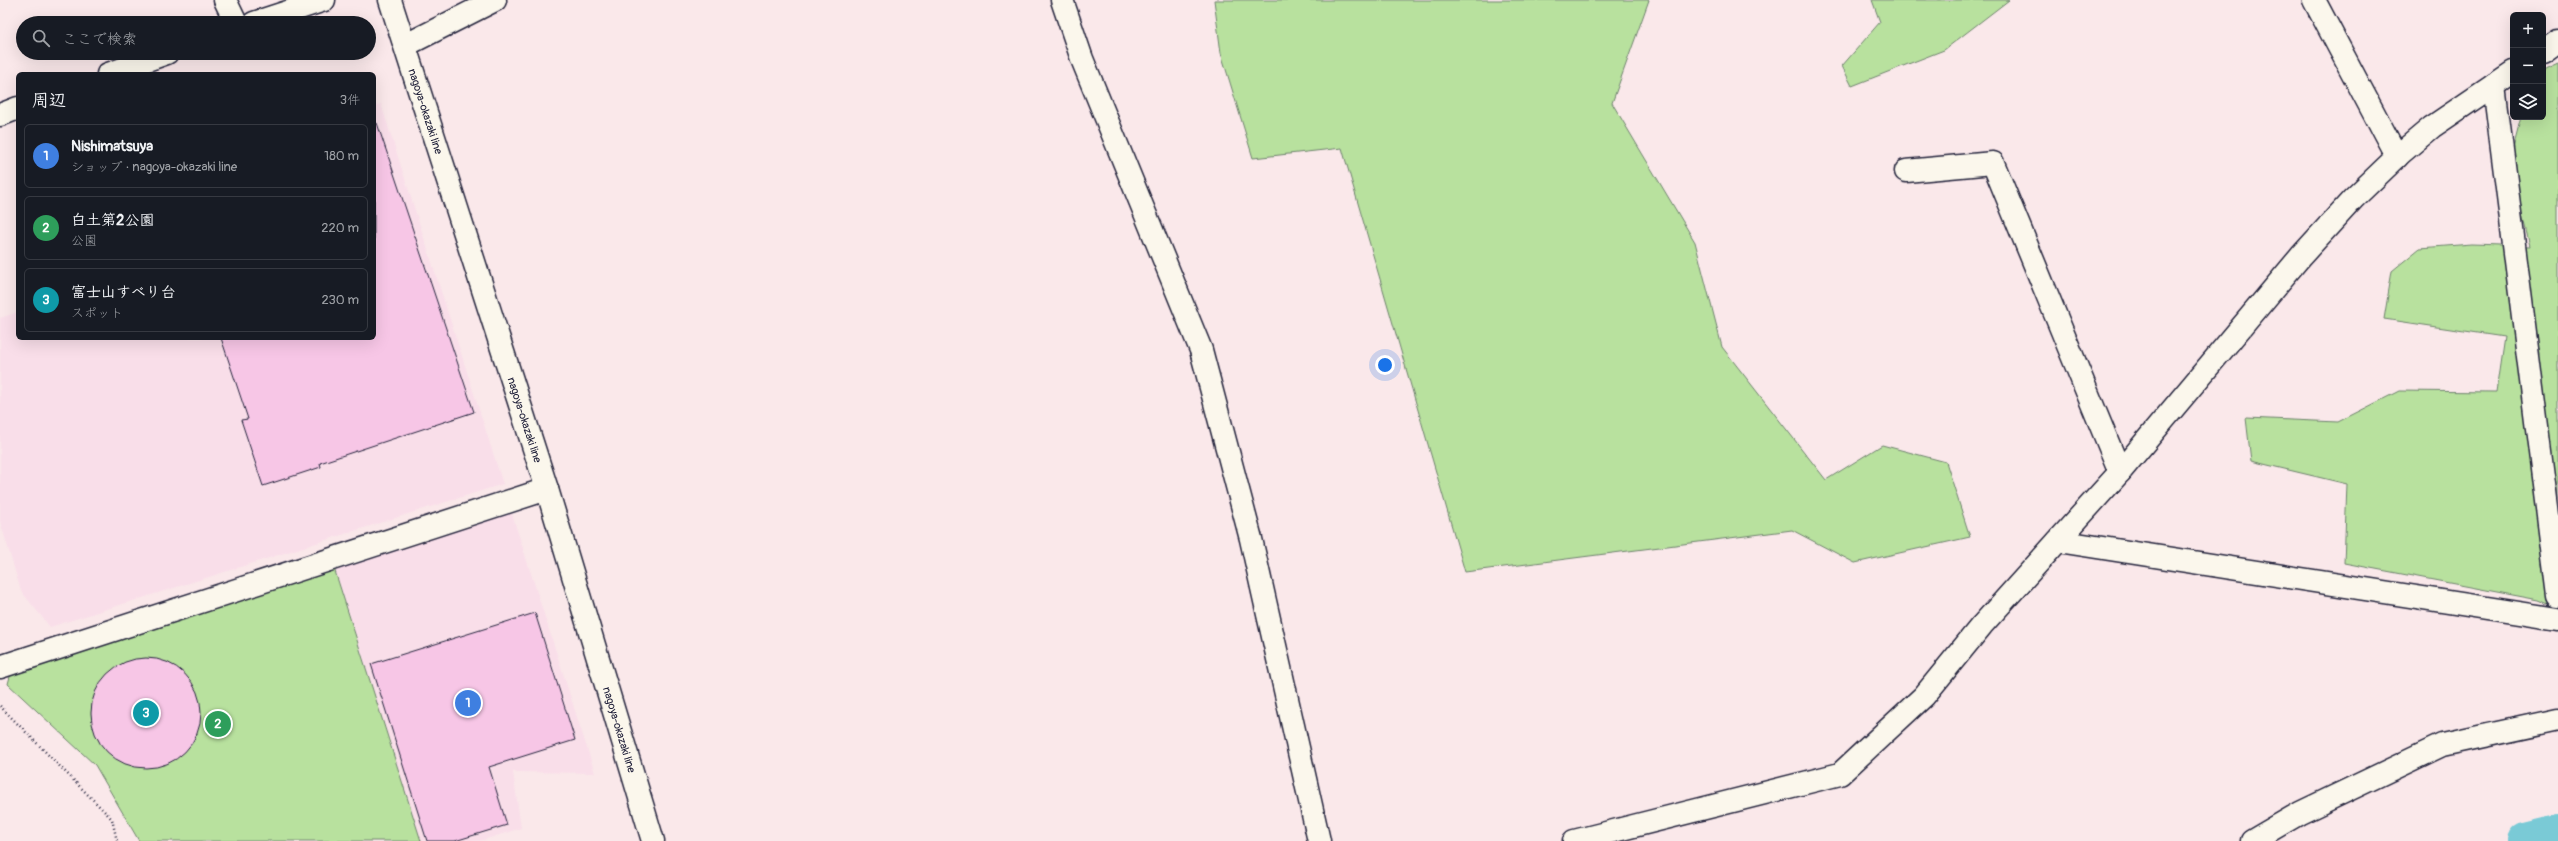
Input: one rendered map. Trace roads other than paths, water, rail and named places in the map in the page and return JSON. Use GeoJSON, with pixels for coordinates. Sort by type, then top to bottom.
{"type":"FeatureCollection","features":[{"type":"Feature","properties":{"kind":"street"},"geometry":{"type":"LineString","coordinates":[[225,0],[233,16]]}},
{"type":"Feature","properties":{"kind":"street"},"geometry":{"type":"LineString","coordinates":[[275,16],[324,0]]}},
{"type":"Feature","properties":{"kind":"street","name":"nagoya-okazaki line"},"geometry":{"type":"LineString","coordinates":[[390,0],[406,45],[547,489],[653,841]]}},
{"type":"Feature","properties":{"kind":"street"},"geometry":{"type":"LineString","coordinates":[[406,45],[496,0]]}},
{"type":"Feature","properties":{"kind":"street"},"geometry":{"type":"LineString","coordinates":[[1062,0],[1082,59],[1201,350],[1251,539],[1319,841]]}},
{"type":"Feature","properties":{"kind":"street"},"geometry":{"type":"LineString","coordinates":[[2314,0],[2397,157]]}},
{"type":"Feature","properties":{"kind":"street"},"geometry":{"type":"LineString","coordinates":[[2546,50],[2558,41]]}},
{"type":"Feature","properties":{"kind":"street"},"geometry":{"type":"LineString","coordinates":[[114,72],[147,60]]}},
{"type":"Feature","properties":{"kind":"street"},"geometry":{"type":"LineString","coordinates":[[1574,841],[1840,774],[1924,696],[1982,625],[2120,472],[2301,256],[2353,199],[2397,157],[2432,127],[2510,74]]}},
{"type":"Feature","properties":{"kind":"street"},"geometry":{"type":"LineString","coordinates":[[2494,85],[2558,596]]}},
{"type":"Feature","properties":{"kind":"street"},"geometry":{"type":"LineString","coordinates":[[0,115],[16,109]]}},
{"type":"Feature","properties":{"kind":"street"},"geometry":{"type":"LineString","coordinates":[[1906,170],[1993,163],[2120,472]]}},
{"type":"Feature","properties":{"kind":"street"},"geometry":{"type":"LineString","coordinates":[[0,667],[547,489]]}},
{"type":"Feature","properties":{"kind":"street"},"geometry":{"type":"LineString","coordinates":[[2058,541],[2558,619]]}},
{"type":"Feature","properties":{"kind":"street"},"geometry":{"type":"LineString","coordinates":[[2252,841],[2300,813],[2442,745],[2558,720]]}},
{"type":"Feature","properties":{"kind":"waterway"},"geometry":{"type":"LineString","coordinates":[[2526,841],[2558,833]]}},
{"type":"Feature","properties":{"kind":"place","name":"Nishimatsuya"},"geometry":{"type":"Point","coordinates":[468,703]}},
{"type":"Feature","properties":{"kind":"place","name":"富士山すべり台"},"geometry":{"type":"Point","coordinates":[146,713]}},
{"type":"Feature","properties":{"kind":"place","name":"白土第2公園"},"geometry":{"type":"Point","coordinates":[218,724]}}]}
